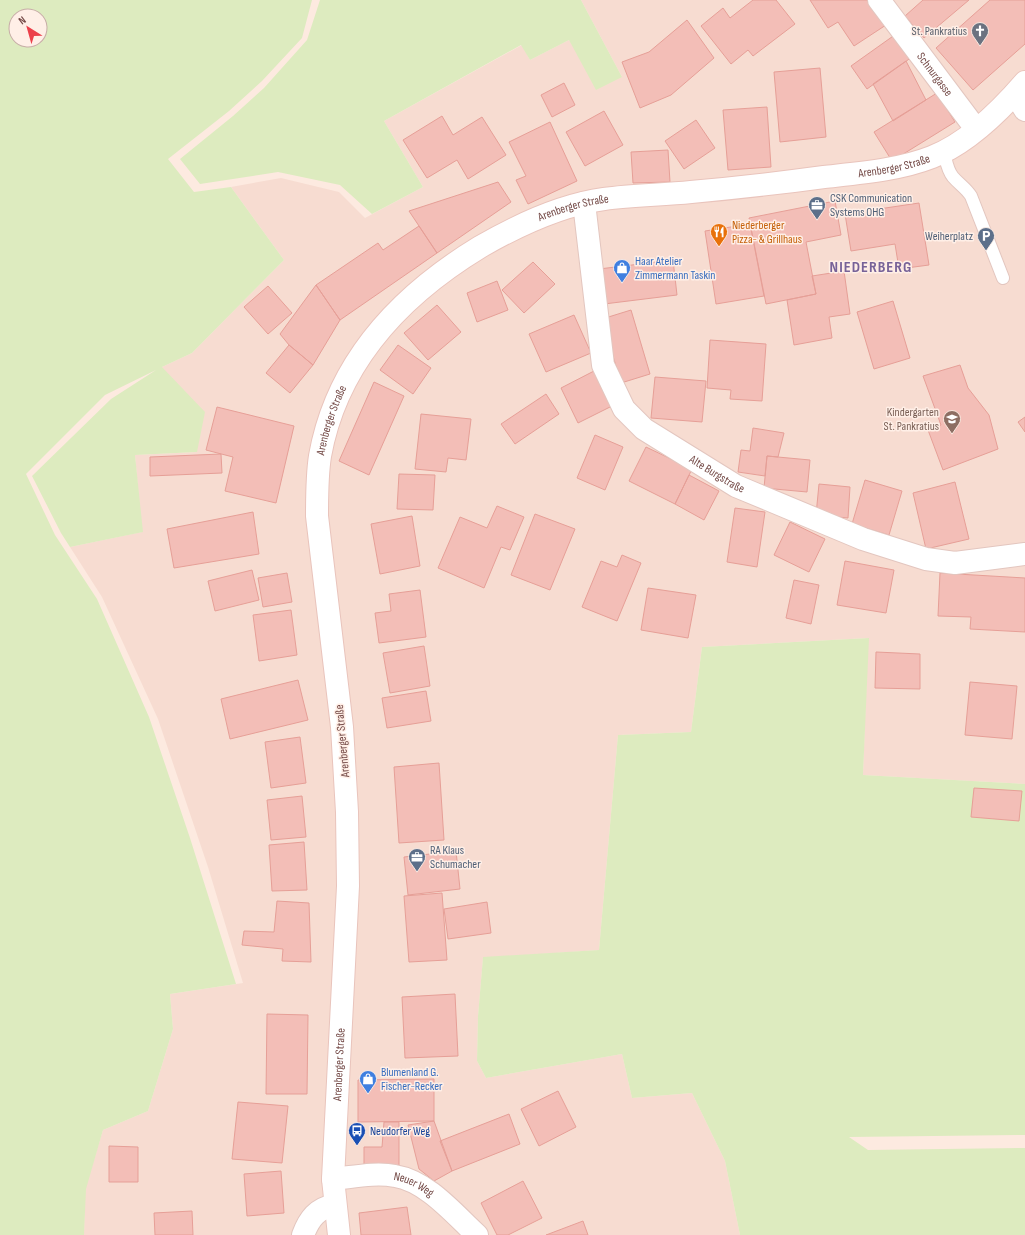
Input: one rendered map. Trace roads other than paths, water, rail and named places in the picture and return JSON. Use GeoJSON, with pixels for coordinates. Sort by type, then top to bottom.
{"type":"FeatureCollection","features":[{"type":"Feature","properties":{"kind":"main road","name":"Schnurgasse"},"geometry":{"type":"LineString","coordinates":[[879,0],[976,129]]}},
{"type":"Feature","properties":{"kind":"main road","name":"Arenberger Straße"},"geometry":{"type":"LineString","coordinates":[[339,1235],[333,1179],[348,886],[345,768],[317,516],[317,487],[320,456],[326,433],[340,393],[353,368],[371,339],[391,315],[412,295],[459,260],[492,240],[528,222],[564,208],[603,199],[690,192],[863,173],[926,159],[944,152],[957,144],[1022,95]]}},
{"type":"Feature","properties":{"kind":"main road","name":"Alte Burgstraße"},"geometry":{"type":"LineString","coordinates":[[584,203],[603,365],[624,410],[644,429],[736,486],[863,539],[926,559],[955,563],[1025,554]]}},
{"type":"Feature","properties":{"kind":"main road","name":"Neuer Weg"},"geometry":{"type":"LineString","coordinates":[[333,1179],[379,1175],[405,1178],[433,1195],[477,1235]]}},
{"type":"Feature","properties":{"kind":"main road"},"geometry":{"type":"LineString","coordinates":[[303,1235],[308,1223],[318,1211],[335,1205]]}},
{"type":"Feature","properties":{"kind":"lane"},"geometry":{"type":"LineString","coordinates":[[944,152],[948,169],[965,187],[971,196],[1002,278]]}},
{"type":"Feature","properties":{"kind":"place","name":"St. Pankratius"},"geometry":{"type":"Point","coordinates":[980,46]}},
{"type":"Feature","properties":{"kind":"place","name":"CSK Communication Systems OHG"},"geometry":{"type":"Point","coordinates":[817,220]}},
{"type":"Feature","properties":{"kind":"place","name":"Niederberger Pizza- & Grillhaus"},"geometry":{"type":"Point","coordinates":[719,247]}},
{"type":"Feature","properties":{"kind":"place","name":"Weiherplatz"},"geometry":{"type":"Point","coordinates":[986,251]}},
{"type":"Feature","properties":{"kind":"place","name":"Haar Atelier Zimmermann Taskin"},"geometry":{"type":"Point","coordinates":[622,283]}},
{"type":"Feature","properties":{"kind":"place","name":"Kindergarten St. Pankratius"},"geometry":{"type":"Point","coordinates":[952,434]}},
{"type":"Feature","properties":{"kind":"place","name":"RA Klaus Schumacher"},"geometry":{"type":"Point","coordinates":[417,872]}},
{"type":"Feature","properties":{"kind":"place","name":"Blumenland G. Fischer-Recker"},"geometry":{"type":"Point","coordinates":[368,1094]}},
{"type":"Feature","properties":{"kind":"place","name":"Neudorfer Weg"},"geometry":{"type":"Point","coordinates":[357,1146]}},
{"type":"Feature","properties":{"kind":"district","name":"NIEDERBERG"},"geometry":{"type":"Point","coordinates":[871,266]}}]}
